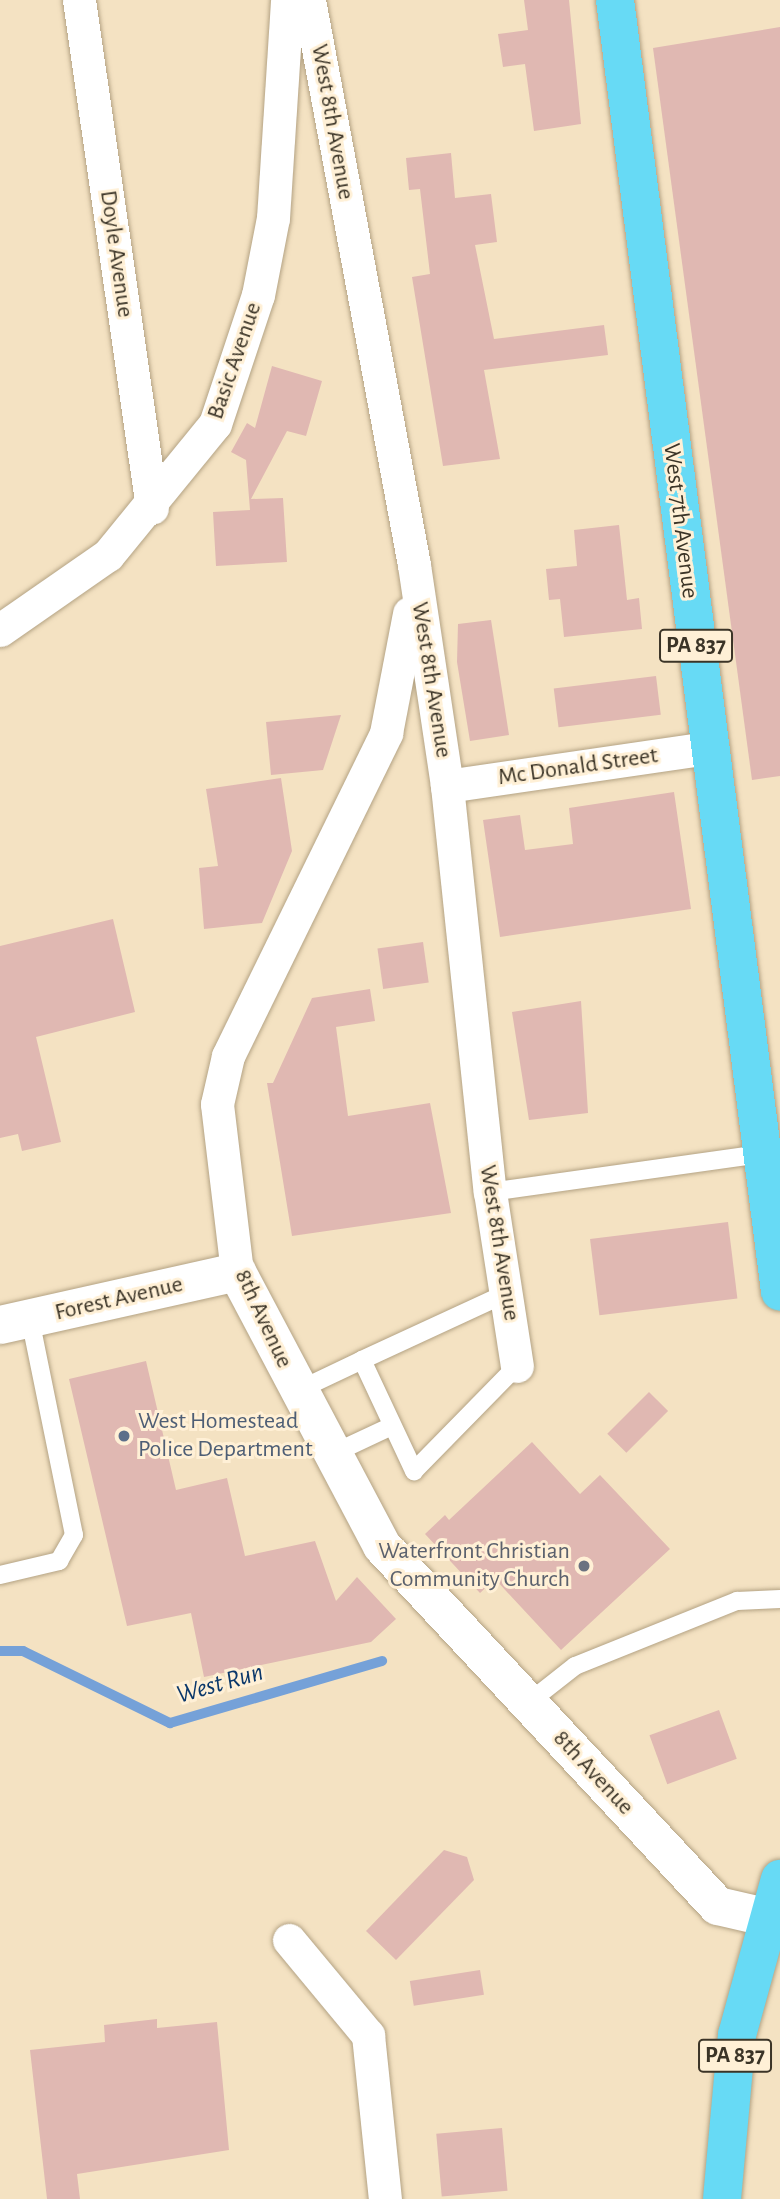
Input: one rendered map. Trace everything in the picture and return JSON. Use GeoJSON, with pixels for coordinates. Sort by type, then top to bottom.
{"type":"FeatureCollection","features":[{"type":"Feature","properties":{"kind":"main road","name":"West 7th Avenue"},"geometry":{"type":"LineString","coordinates":[[615,0],[780,1291]]}},
{"type":"Feature","properties":{"kind":"main road","name":"PA 837"},"geometry":{"type":"LineString","coordinates":[[722,2199],[737,2035],[775,1919],[780,1879]]}},
{"type":"Feature","properties":{"kind":"street","name":"Doyle Avenue"},"geometry":{"type":"LineString","coordinates":[[79,0],[152,508]]}},
{"type":"Feature","properties":{"kind":"street","name":"Basic Avenue"},"geometry":{"type":"LineString","coordinates":[[0,630],[108,555],[152,508],[215,425],[258,295],[282,133],[287,0]]}},
{"type":"Feature","properties":{"kind":"street","name":"West 8th Avenue"},"geometry":{"type":"LineString","coordinates":[[309,0],[414,565],[447,786],[490,1192],[517,1366]]}},
{"type":"Feature","properties":{"kind":"street","name":"8th Avenue"},"geometry":{"type":"LineString","coordinates":[[414,565],[406,653],[386,733],[228,1056],[217,1104],[237,1272],[330,1455],[382,1546],[718,1906],[775,1919]]}},
{"type":"Feature","properties":{"kind":"street","name":"Mc Donald Street"},"geometry":{"type":"LineString","coordinates":[[447,786],[709,748]]}},
{"type":"Feature","properties":{"kind":"street","name":"Forest Avenue"},"geometry":{"type":"LineString","coordinates":[[15,1322],[237,1272]]}},
{"type":"Feature","properties":{"kind":"street"},"geometry":{"type":"LineString","coordinates":[[289,1940],[368,2035],[385,2199]]}},
{"type":"Feature","properties":{"kind":"lane"},"geometry":{"type":"LineString","coordinates":[[490,1192],[762,1154]]}},
{"type":"Feature","properties":{"kind":"lane"},"geometry":{"type":"LineString","coordinates":[[297,1391],[506,1293]]}},
{"type":"Feature","properties":{"kind":"lane"},"geometry":{"type":"LineString","coordinates":[[0,1575],[59,1560],[74,1535],[15,1322]]}},
{"type":"Feature","properties":{"kind":"lane"},"geometry":{"type":"LineString","coordinates":[[362,1360],[414,1471],[517,1366]]}},
{"type":"Feature","properties":{"kind":"lane"},"geometry":{"type":"LineString","coordinates":[[330,1455],[392,1426]]}},
{"type":"Feature","properties":{"kind":"lane"},"geometry":{"type":"LineString","coordinates":[[528,1703],[575,1666],[737,1601],[780,1598]]}},
{"type":"Feature","properties":{"kind":"building"},"geometry":{"type":"Polygon","coordinates":[[[524,0],[569,0],[581,124],[534,131],[525,64],[503,67],[498,34],[528,30],[524,0]]]}},
{"type":"Feature","properties":{"kind":"building"},"geometry":{"type":"Polygon","coordinates":[[[780,27],[780,776],[752,780],[653,48],[780,27]]]}},
{"type":"Feature","properties":{"kind":"building"},"geometry":{"type":"Polygon","coordinates":[[[451,153],[455,198],[491,194],[497,242],[475,245],[494,339],[604,325],[608,355],[484,370],[500,459],[443,466],[412,277],[430,274],[420,189],[409,190],[406,158],[451,153]]]}},
{"type":"Feature","properties":{"kind":"building"},"geometry":{"type":"Polygon","coordinates":[[[272,366],[322,381],[306,436],[287,431],[251,499],[283,498],[287,562],[216,566],[213,512],[250,510],[246,460],[231,452],[247,423],[255,428],[272,366]]]}},
{"type":"Feature","properties":{"kind":"building"},"geometry":{"type":"Polygon","coordinates":[[[619,525],[627,600],[639,598],[642,629],[564,637],[560,599],[549,600],[546,569],[577,566],[574,530],[619,525]]]}},
{"type":"Feature","properties":{"kind":"building"},"geometry":{"type":"Polygon","coordinates":[[[491,620],[509,735],[470,741],[457,662],[458,624],[491,620]]]}},
{"type":"Feature","properties":{"kind":"building"},"geometry":{"type":"Polygon","coordinates":[[[656,676],[661,715],[559,727],[554,689],[656,676]]]}},
{"type":"Feature","properties":{"kind":"building"},"geometry":{"type":"Polygon","coordinates":[[[341,715],[323,770],[271,775],[266,722],[341,715]]]}},
{"type":"Feature","properties":{"kind":"building"},"geometry":{"type":"Polygon","coordinates":[[[281,778],[292,851],[262,923],[204,929],[199,868],[218,866],[206,789],[281,778]]]}},
{"type":"Feature","properties":{"kind":"building"},"geometry":{"type":"Polygon","coordinates":[[[674,792],[691,909],[500,937],[483,820],[520,815],[525,850],[573,844],[569,808],[674,792]]]}},
{"type":"Feature","properties":{"kind":"building"},"geometry":{"type":"Polygon","coordinates":[[[113,919],[135,1012],[36,1037],[61,1142],[22,1151],[18,1134],[0,1138],[0,946],[113,919]]]}},
{"type":"Feature","properties":{"kind":"building"},"geometry":{"type":"Polygon","coordinates":[[[423,942],[429,983],[383,989],[377,948],[423,942]]]}},
{"type":"Feature","properties":{"kind":"building"},"geometry":{"type":"Polygon","coordinates":[[[370,989],[375,1021],[336,1027],[348,1116],[430,1103],[451,1213],[292,1236],[267,1083],[273,1083],[312,998],[370,989]]]}},
{"type":"Feature","properties":{"kind":"building"},"geometry":{"type":"Polygon","coordinates":[[[581,1001],[588,1113],[529,1120],[512,1012],[581,1001]]]}},
{"type":"Feature","properties":{"kind":"building"},"geometry":{"type":"Polygon","coordinates":[[[728,1222],[737,1298],[599,1315],[590,1239],[728,1222]]]}},
{"type":"Feature","properties":{"kind":"building"},"geometry":{"type":"Polygon","coordinates":[[[146,1361],[176,1490],[227,1478],[245,1556],[315,1541],[336,1601],[357,1577],[396,1619],[371,1642],[204,1677],[191,1613],[127,1626],[69,1379],[146,1361]]]}},
{"type":"Feature","properties":{"kind":"building"},"geometry":{"type":"Polygon","coordinates":[[[649,1392],[668,1411],[626,1453],[607,1434],[649,1392]]]}},
{"type":"Feature","properties":{"kind":"building"},"geometry":{"type":"Polygon","coordinates":[[[532,1442],[580,1494],[600,1475],[670,1549],[561,1650],[495,1579],[480,1593],[425,1534],[445,1515],[449,1520],[532,1442]]]}},
{"type":"Feature","properties":{"kind":"building"},"geometry":{"type":"Polygon","coordinates":[[[719,1710],[737,1759],[667,1784],[649,1735],[719,1710]]]}},
{"type":"Feature","properties":{"kind":"building"},"geometry":{"type":"Polygon","coordinates":[[[444,1850],[467,1857],[474,1880],[396,1960],[366,1931],[444,1850]]]}},
{"type":"Feature","properties":{"kind":"building"},"geometry":{"type":"Polygon","coordinates":[[[480,1970],[484,1995],[414,2006],[410,1981],[480,1970]]]}},
{"type":"Feature","properties":{"kind":"building"},"geometry":{"type":"Polygon","coordinates":[[[157,2019],[157,2028],[217,2022],[229,2150],[77,2174],[80,2199],[47,2199],[30,2050],[105,2042],[104,2025],[157,2019]]]}},
{"type":"Feature","properties":{"kind":"building"},"geometry":{"type":"Polygon","coordinates":[[[502,2128],[507,2191],[442,2197],[436,2134],[502,2128]]]}},
{"type":"Feature","properties":{"kind":"waterway","name":"West Run"},"geometry":{"type":"LineString","coordinates":[[0,1651],[23,1651],[170,1723],[382,1661]]}},
{"type":"Feature","properties":{"kind":"place","name":"West Homestead Police Department"},"geometry":{"type":"Point","coordinates":[124,1436]}},
{"type":"Feature","properties":{"kind":"place","name":"Waterfront Christian Community Church"},"geometry":{"type":"Point","coordinates":[584,1566]}}]}
